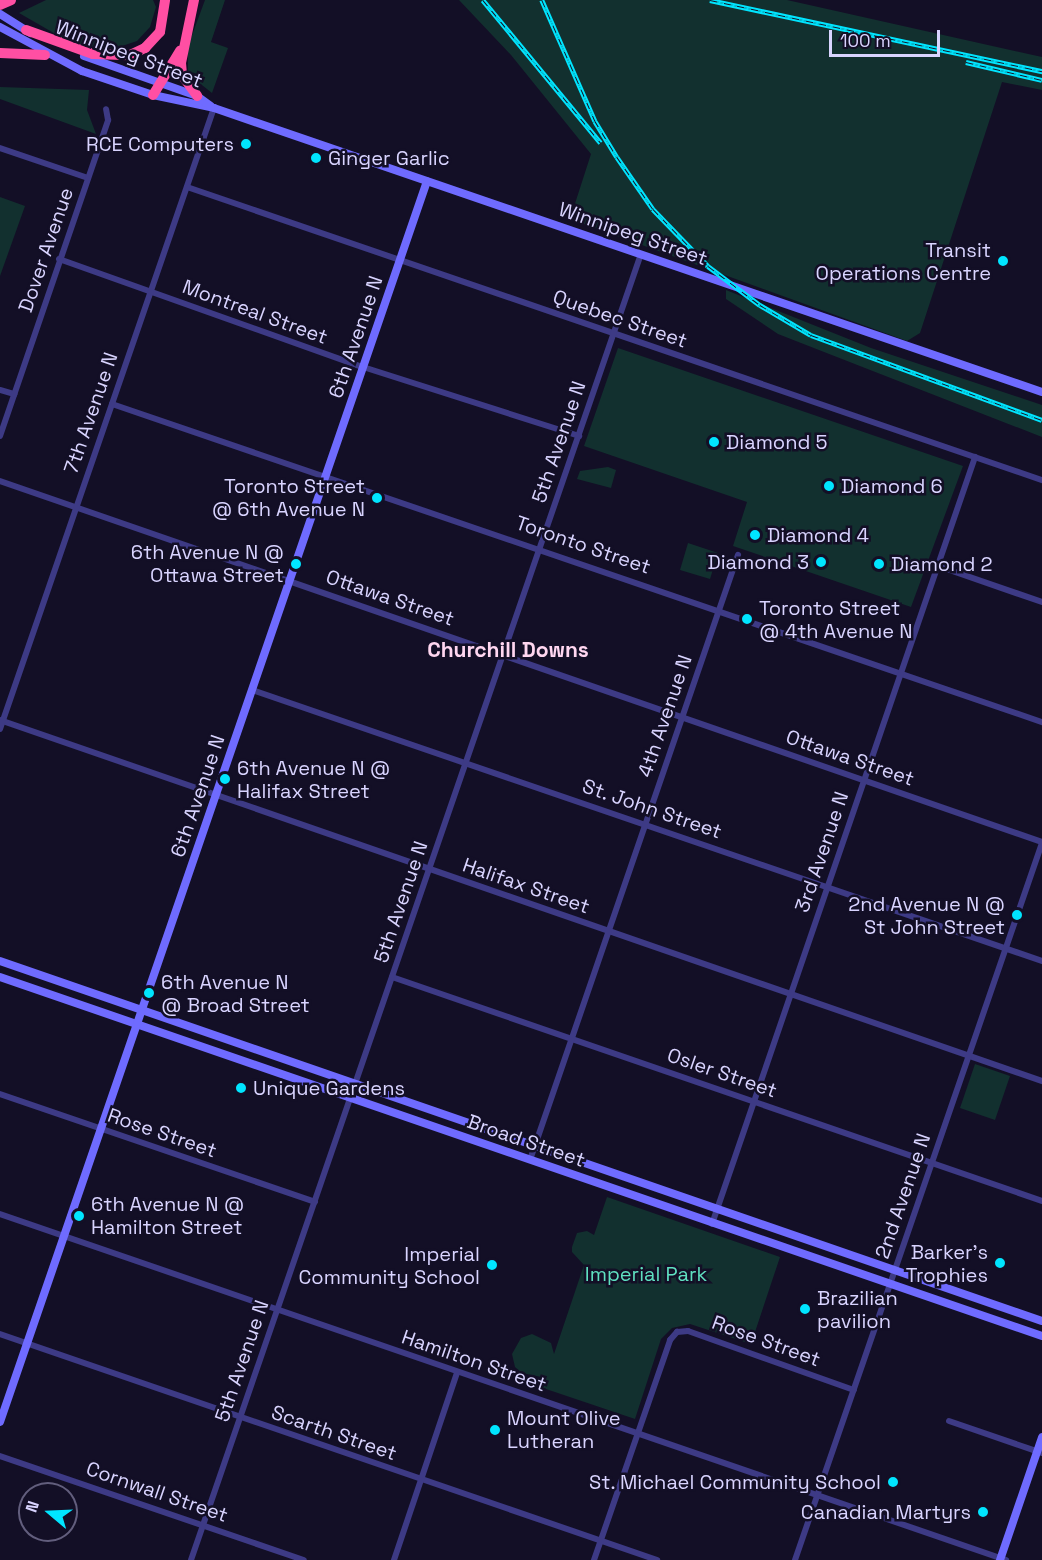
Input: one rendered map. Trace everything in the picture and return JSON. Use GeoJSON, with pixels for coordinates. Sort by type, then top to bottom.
{"type":"FeatureCollection","features":[{"type":"Feature","properties":{"kind":"highway"},"geometry":{"type":"LineString","coordinates":[[0,5],[11,0]]}},
{"type":"Feature","properties":{"kind":"highway"},"geometry":{"type":"LineString","coordinates":[[26,30],[93,54],[130,56],[145,48],[160,32],[165,0]]}},
{"type":"Feature","properties":{"kind":"highway"},"geometry":{"type":"LineString","coordinates":[[153,95],[181,48],[194,0]]}},
{"type":"Feature","properties":{"kind":"highway"},"geometry":{"type":"LineString","coordinates":[[181,48],[182,75],[197,96]]}},
{"type":"Feature","properties":{"kind":"highway"},"geometry":{"type":"LineString","coordinates":[[0,53],[45,55]]}},
{"type":"Feature","properties":{"kind":"main road","name":"Winnipeg Street"},"geometry":{"type":"LineString","coordinates":[[0,14],[26,30],[70,51],[197,96],[214,108]]}},
{"type":"Feature","properties":{"kind":"main road","name":"Winnipeg Street"},"geometry":{"type":"LineString","coordinates":[[0,27],[45,55],[153,95],[214,108],[1042,392]]}},
{"type":"Feature","properties":{"kind":"main road","name":"6th Avenue N"},"geometry":{"type":"LineString","coordinates":[[0,1422],[427,181]]}},
{"type":"Feature","properties":{"kind":"main road","name":"Broad Street"},"geometry":{"type":"LineString","coordinates":[[0,961],[1042,1321]]}},
{"type":"Feature","properties":{"kind":"main road","name":"Broad Street"},"geometry":{"type":"LineString","coordinates":[[0,977],[1042,1336]]}},
{"type":"Feature","properties":{"kind":"main road"},"geometry":{"type":"LineString","coordinates":[[1002,1559],[1040,1452],[1042,1437]]}},
{"type":"Feature","properties":{"kind":"street","name":"7th Avenue N"},"geometry":{"type":"LineString","coordinates":[[0,729],[214,108]]}},
{"type":"Feature","properties":{"kind":"street","name":"Dover Avenue"},"geometry":{"type":"LineString","coordinates":[[0,436],[108,120],[106,109]]}},
{"type":"Feature","properties":{"kind":"street"},"geometry":{"type":"LineString","coordinates":[[0,148],[88,178]]}},
{"type":"Feature","properties":{"kind":"street","name":"Quebec Street"},"geometry":{"type":"LineString","coordinates":[[187,187],[1042,480]]}},
{"type":"Feature","properties":{"kind":"street","name":"5th Avenue N"},"geometry":{"type":"LineString","coordinates":[[191,1560],[641,254]]}},
{"type":"Feature","properties":{"kind":"street","name":"Montreal Street"},"geometry":{"type":"LineString","coordinates":[[59,259],[363,367],[579,436]]}},
{"type":"Feature","properties":{"kind":"street"},"geometry":{"type":"LineString","coordinates":[[0,390],[14,394]]}},
{"type":"Feature","properties":{"kind":"street","name":"Toronto Street"},"geometry":{"type":"LineString","coordinates":[[112,404],[326,474],[1042,722]]}},
{"type":"Feature","properties":{"kind":"street","name":"3rd Avenue N"},"geometry":{"type":"LineString","coordinates":[[712,1224],[975,457]]}},
{"type":"Feature","properties":{"kind":"street","name":"Ottawa Street"},"geometry":{"type":"LineString","coordinates":[[0,481],[1042,842]]}},
{"type":"Feature","properties":{"kind":"street","name":"4th Avenue N"},"geometry":{"type":"LineString","coordinates":[[531,1160],[738,555]]}},
{"type":"Feature","properties":{"kind":"street"},"geometry":{"type":"LineString","coordinates":[[938,566],[1042,602]]}},
{"type":"Feature","properties":{"kind":"street","name":"St. John Street"},"geometry":{"type":"LineString","coordinates":[[252,690],[1042,960]]}},
{"type":"Feature","properties":{"kind":"street","name":"Halifax Street"},"geometry":{"type":"LineString","coordinates":[[1,721],[609,931],[790,996],[1042,1081]]}},
{"type":"Feature","properties":{"kind":"street","name":"2nd Avenue N"},"geometry":{"type":"LineString","coordinates":[[795,1560],[1042,842]]}},
{"type":"Feature","properties":{"kind":"street","name":"Osler Street"},"geometry":{"type":"LineString","coordinates":[[392,977],[1042,1201]]}},
{"type":"Feature","properties":{"kind":"street","name":"Rose Street"},"geometry":{"type":"LineString","coordinates":[[0,1094],[315,1202]]}},
{"type":"Feature","properties":{"kind":"street","name":"Hamilton Street"},"geometry":{"type":"LineString","coordinates":[[0,1214],[1002,1559]]}},
{"type":"Feature","properties":{"kind":"street","name":"Rose Street"},"geometry":{"type":"LineString","coordinates":[[638,1434],[670,1340],[676,1332],[688,1330],[854,1390]]}},
{"type":"Feature","properties":{"kind":"street","name":"Scarth Street"},"geometry":{"type":"LineString","coordinates":[[0,1334],[421,1482],[657,1560]]}},
{"type":"Feature","properties":{"kind":"street"},"geometry":{"type":"LineString","coordinates":[[393,1560],[457,1373]]}},
{"type":"Feature","properties":{"kind":"street"},"geometry":{"type":"LineString","coordinates":[[949,1421],[1040,1452]]}},
{"type":"Feature","properties":{"kind":"street"},"geometry":{"type":"LineString","coordinates":[[594,1560],[638,1434]]}},
{"type":"Feature","properties":{"kind":"street","name":"Cornwall Street"},"geometry":{"type":"LineString","coordinates":[[0,1456],[304,1560]]}},
{"type":"Feature","properties":{"kind":"green space"},"geometry":{"type":"Polygon","coordinates":[[[46,0],[153,0],[156,7],[150,27],[137,41],[116,48],[86,46],[59,36],[19,13],[46,0]]]}},
{"type":"Feature","properties":{"kind":"green space"},"geometry":{"type":"Polygon","coordinates":[[[205,0],[225,0],[211,42],[228,48],[212,93],[188,74],[188,46],[205,0]]]}},
{"type":"Feature","properties":{"kind":"green space"},"geometry":{"type":"Polygon","coordinates":[[[459,0],[787,0],[1042,57],[1042,90],[1002,82],[920,333],[907,341],[570,219],[591,154],[511,55],[459,0]]]}},
{"type":"Feature","properties":{"kind":"green space"},"geometry":{"type":"Polygon","coordinates":[[[0,87],[89,90],[87,110],[96,134],[0,99],[0,87]]]}},
{"type":"Feature","properties":{"kind":"green space"},"geometry":{"type":"Polygon","coordinates":[[[0,197],[25,206],[0,276],[0,197]]]}},
{"type":"Feature","properties":{"kind":"green space"},"geometry":{"type":"Polygon","coordinates":[[[726,290],[871,348],[1042,405],[1042,437],[778,334],[726,299],[726,290]]]}},
{"type":"Feature","properties":{"kind":"green space"},"geometry":{"type":"Polygon","coordinates":[[[618,348],[963,466],[911,607],[733,546],[747,502],[584,446],[618,348]]]}},
{"type":"Feature","properties":{"kind":"green space"},"geometry":{"type":"Polygon","coordinates":[[[608,467],[616,470],[611,488],[577,479],[580,471],[608,467]]]}},
{"type":"Feature","properties":{"kind":"green space"},"geometry":{"type":"Polygon","coordinates":[[[688,543],[718,553],[710,579],[680,570],[688,543]]]}},
{"type":"Feature","properties":{"kind":"green space"},"geometry":{"type":"Polygon","coordinates":[[[975,1064],[1010,1076],[995,1120],[960,1108],[975,1064]]]}},
{"type":"Feature","properties":{"kind":"green space","name":"Imperial Park"},"geometry":{"type":"Polygon","coordinates":[[[607,1197],[780,1257],[751,1344],[690,1324],[672,1328],[661,1339],[635,1419],[543,1388],[546,1378],[522,1373],[515,1367],[512,1354],[521,1338],[532,1334],[551,1343],[554,1354],[584,1265],[572,1252],[572,1247],[577,1233],[587,1231],[594,1235],[607,1197]]]}},
{"type":"Feature","properties":{"kind":"railway"},"geometry":{"type":"LineString","coordinates":[[483,0],[601,143]]}},
{"type":"Feature","properties":{"kind":"railway"},"geometry":{"type":"LineString","coordinates":[[542,0],[595,121],[617,157],[653,209],[708,266],[760,305],[811,335],[1042,420]]}},
{"type":"Feature","properties":{"kind":"railway"},"geometry":{"type":"LineString","coordinates":[[710,0],[1042,71]]}},
{"type":"Feature","properties":{"kind":"railway"},"geometry":{"type":"LineString","coordinates":[[966,62],[1042,80]]}},
{"type":"Feature","properties":{"kind":"place","name":"RCE Computers"},"geometry":{"type":"Point","coordinates":[246,144]}},
{"type":"Feature","properties":{"kind":"place","name":"Ginger Garlic"},"geometry":{"type":"Point","coordinates":[316,158]}},
{"type":"Feature","properties":{"kind":"place","name":"Transit Operations Centre"},"geometry":{"type":"Point","coordinates":[1003,261]}},
{"type":"Feature","properties":{"kind":"place","name":"Diamond 5"},"geometry":{"type":"Point","coordinates":[714,442]}},
{"type":"Feature","properties":{"kind":"place","name":"Diamond 6"},"geometry":{"type":"Point","coordinates":[829,486]}},
{"type":"Feature","properties":{"kind":"place","name":"Toronto Street @ 6th Avenue N"},"geometry":{"type":"Point","coordinates":[377,498]}},
{"type":"Feature","properties":{"kind":"place","name":"Diamond 4"},"geometry":{"type":"Point","coordinates":[755,535]}},
{"type":"Feature","properties":{"kind":"place","name":"Diamond 3"},"geometry":{"type":"Point","coordinates":[821,562]}},
{"type":"Feature","properties":{"kind":"place","name":"6th Avenue N @ Ottawa Street"},"geometry":{"type":"Point","coordinates":[296,564]}},
{"type":"Feature","properties":{"kind":"place","name":"Diamond 2"},"geometry":{"type":"Point","coordinates":[879,564]}},
{"type":"Feature","properties":{"kind":"place","name":"Toronto Street @ 4th Avenue N"},"geometry":{"type":"Point","coordinates":[747,619]}},
{"type":"Feature","properties":{"kind":"place","name":"6th Avenue N @ Halifax Street"},"geometry":{"type":"Point","coordinates":[225,779]}},
{"type":"Feature","properties":{"kind":"place","name":"2nd Avenue N @ St John Street"},"geometry":{"type":"Point","coordinates":[1017,915]}},
{"type":"Feature","properties":{"kind":"place","name":"6th Avenue N @ Broad Street"},"geometry":{"type":"Point","coordinates":[149,993]}},
{"type":"Feature","properties":{"kind":"place","name":"Unique Gardens"},"geometry":{"type":"Point","coordinates":[241,1088]}},
{"type":"Feature","properties":{"kind":"place","name":"6th Avenue N @ Hamilton Street"},"geometry":{"type":"Point","coordinates":[79,1216]}},
{"type":"Feature","properties":{"kind":"place","name":"Barker's Trophies"},"geometry":{"type":"Point","coordinates":[1000,1263]}},
{"type":"Feature","properties":{"kind":"place","name":"Imperial Community School"},"geometry":{"type":"Point","coordinates":[492,1265]}},
{"type":"Feature","properties":{"kind":"place","name":"Brazilian pavilion"},"geometry":{"type":"Point","coordinates":[805,1309]}},
{"type":"Feature","properties":{"kind":"place","name":"Mount Olive Lutheran"},"geometry":{"type":"Point","coordinates":[495,1430]}},
{"type":"Feature","properties":{"kind":"place","name":"St. Michael Community School"},"geometry":{"type":"Point","coordinates":[893,1482]}},
{"type":"Feature","properties":{"kind":"place","name":"Canadian Martyrs"},"geometry":{"type":"Point","coordinates":[983,1512]}},
{"type":"Feature","properties":{"kind":"district","name":"Churchill Downs"},"geometry":{"type":"Point","coordinates":[508,650]}}]}
